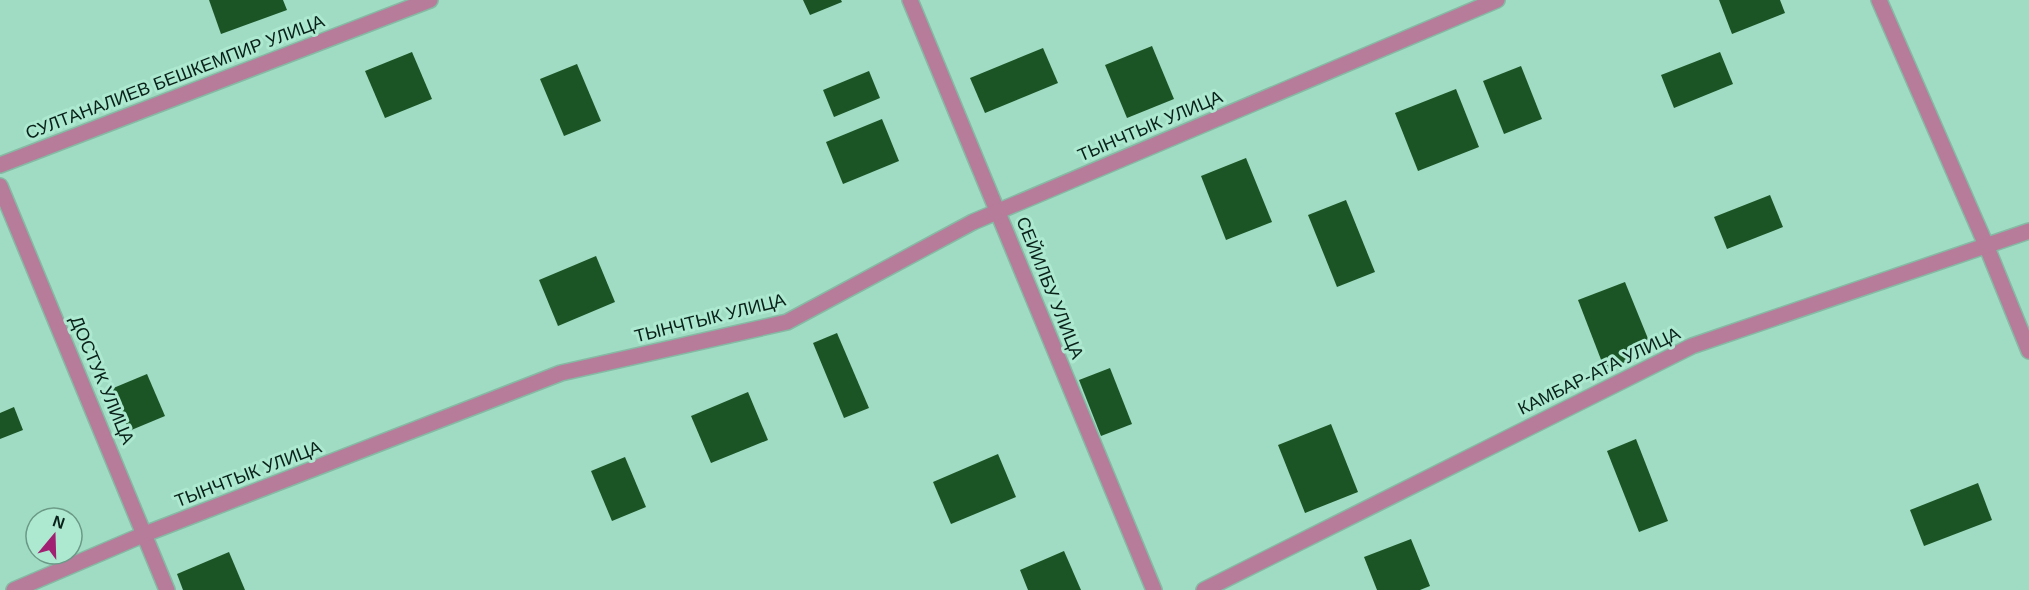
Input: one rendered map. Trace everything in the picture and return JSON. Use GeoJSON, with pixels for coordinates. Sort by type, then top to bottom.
{"type":"FeatureCollection","features":[{"type":"Feature","properties":{"kind":"street","name":"СУЛТАНАЛИЕВ БЕШКЕМПИР УЛИЦА"},"geometry":{"type":"LineString","coordinates":[[0,165],[430,0]]}},
{"type":"Feature","properties":{"kind":"street","name":"СЕЙИЛБУ УЛИЦА"},"geometry":{"type":"LineString","coordinates":[[910,0],[1154,590]]}},
{"type":"Feature","properties":{"kind":"street","name":"ТЫНЧТЫК УЛИЦА"},"geometry":{"type":"LineString","coordinates":[[14,590],[144,534],[561,373],[787,322],[973,222],[1497,0]]}},
{"type":"Feature","properties":{"kind":"street"},"geometry":{"type":"LineString","coordinates":[[1879,0],[1986,245],[2029,351]]}},
{"type":"Feature","properties":{"kind":"street","name":"ДОСТУК УЛИЦА"},"geometry":{"type":"LineString","coordinates":[[0,186],[168,590]]}},
{"type":"Feature","properties":{"kind":"street","name":"КАМБАР-АТА УЛИЦА"},"geometry":{"type":"LineString","coordinates":[[1204,590],[1692,346],[2029,231]]}},
{"type":"Feature","properties":{"kind":"building"},"geometry":{"type":"Polygon","coordinates":[[[209,0],[283,0],[287,10],[221,34],[209,0]]]}},
{"type":"Feature","properties":{"kind":"building"},"geometry":{"type":"Polygon","coordinates":[[[803,0],[841,0],[842,2],[810,15],[803,0]]]}},
{"type":"Feature","properties":{"kind":"building"},"geometry":{"type":"Polygon","coordinates":[[[1719,0],[1780,0],[1785,13],[1732,34],[1719,0]]]}},
{"type":"Feature","properties":{"kind":"building"},"geometry":{"type":"Polygon","coordinates":[[[1152,46],[1174,99],[1127,118],[1105,65],[1152,46]]]}},
{"type":"Feature","properties":{"kind":"building"},"geometry":{"type":"Polygon","coordinates":[[[1043,48],[1058,83],[985,113],[970,78],[1043,48]]]}},
{"type":"Feature","properties":{"kind":"building"},"geometry":{"type":"Polygon","coordinates":[[[412,52],[432,99],[385,118],[365,71],[412,52]]]}},
{"type":"Feature","properties":{"kind":"building"},"geometry":{"type":"Polygon","coordinates":[[[1720,52],[1733,84],[1674,108],[1661,75],[1720,52]]]}},
{"type":"Feature","properties":{"kind":"building"},"geometry":{"type":"Polygon","coordinates":[[[577,64],[601,121],[564,136],[540,79],[577,64]]]}},
{"type":"Feature","properties":{"kind":"building"},"geometry":{"type":"Polygon","coordinates":[[[1521,66],[1542,119],[1504,134],[1483,81],[1521,66]]]}},
{"type":"Feature","properties":{"kind":"building"},"geometry":{"type":"Polygon","coordinates":[[[869,71],[880,98],[834,117],[823,90],[869,71]]]}},
{"type":"Feature","properties":{"kind":"building"},"geometry":{"type":"Polygon","coordinates":[[[1456,89],[1479,147],[1418,171],[1395,113],[1456,89]]]}},
{"type":"Feature","properties":{"kind":"building"},"geometry":{"type":"Polygon","coordinates":[[[882,119],[899,161],[843,184],[826,142],[882,119]]]}},
{"type":"Feature","properties":{"kind":"building"},"geometry":{"type":"Polygon","coordinates":[[[1246,158],[1272,222],[1226,240],[1201,176],[1246,158]]]}},
{"type":"Feature","properties":{"kind":"building"},"geometry":{"type":"Polygon","coordinates":[[[1770,195],[1783,227],[1727,249],[1714,217],[1770,195]]]}},
{"type":"Feature","properties":{"kind":"building"},"geometry":{"type":"Polygon","coordinates":[[[1346,200],[1375,272],[1337,287],[1308,215],[1346,200]]]}},
{"type":"Feature","properties":{"kind":"building"},"geometry":{"type":"Polygon","coordinates":[[[596,256],[615,302],[558,326],[539,280],[596,256]]]}},
{"type":"Feature","properties":{"kind":"building"},"geometry":{"type":"Polygon","coordinates":[[[1625,282],[1653,351],[1605,370],[1578,300],[1625,282]]]}},
{"type":"Feature","properties":{"kind":"building"},"geometry":{"type":"Polygon","coordinates":[[[837,333],[869,408],[844,418],[813,343],[837,333]]]}},
{"type":"Feature","properties":{"kind":"building"},"geometry":{"type":"Polygon","coordinates":[[[1110,368],[1132,424],[1101,436],[1079,380],[1110,368]]]}},
{"type":"Feature","properties":{"kind":"building"},"geometry":{"type":"Polygon","coordinates":[[[147,374],[165,416],[129,431],[111,389],[147,374]]]}},
{"type":"Feature","properties":{"kind":"building"},"geometry":{"type":"Polygon","coordinates":[[[748,392],[768,440],[711,463],[691,416],[748,392]]]}},
{"type":"Feature","properties":{"kind":"building"},"geometry":{"type":"Polygon","coordinates":[[[14,407],[23,430],[0,439],[0,413],[14,407]]]}},
{"type":"Feature","properties":{"kind":"building"},"geometry":{"type":"Polygon","coordinates":[[[1331,424],[1358,492],[1305,513],[1278,445],[1331,424]]]}},
{"type":"Feature","properties":{"kind":"building"},"geometry":{"type":"Polygon","coordinates":[[[1636,439],[1668,521],[1639,532],[1607,451],[1636,439]]]}},
{"type":"Feature","properties":{"kind":"building"},"geometry":{"type":"Polygon","coordinates":[[[998,454],[1016,497],[951,524],[933,482],[998,454]]]}},
{"type":"Feature","properties":{"kind":"building"},"geometry":{"type":"Polygon","coordinates":[[[625,457],[646,507],[612,521],[591,471],[625,457]]]}},
{"type":"Feature","properties":{"kind":"building"},"geometry":{"type":"Polygon","coordinates":[[[1978,483],[1992,520],[1924,546],[1910,510],[1978,483]]]}},
{"type":"Feature","properties":{"kind":"building"},"geometry":{"type":"Polygon","coordinates":[[[1411,539],[1430,586],[1420,590],[1377,590],[1364,557],[1411,539]]]}},
{"type":"Feature","properties":{"kind":"building"},"geometry":{"type":"Polygon","coordinates":[[[1064,551],[1081,590],[1028,590],[1020,570],[1064,551]]]}},
{"type":"Feature","properties":{"kind":"building"},"geometry":{"type":"Polygon","coordinates":[[[229,552],[245,590],[183,590],[177,574],[229,552]]]}}]}
